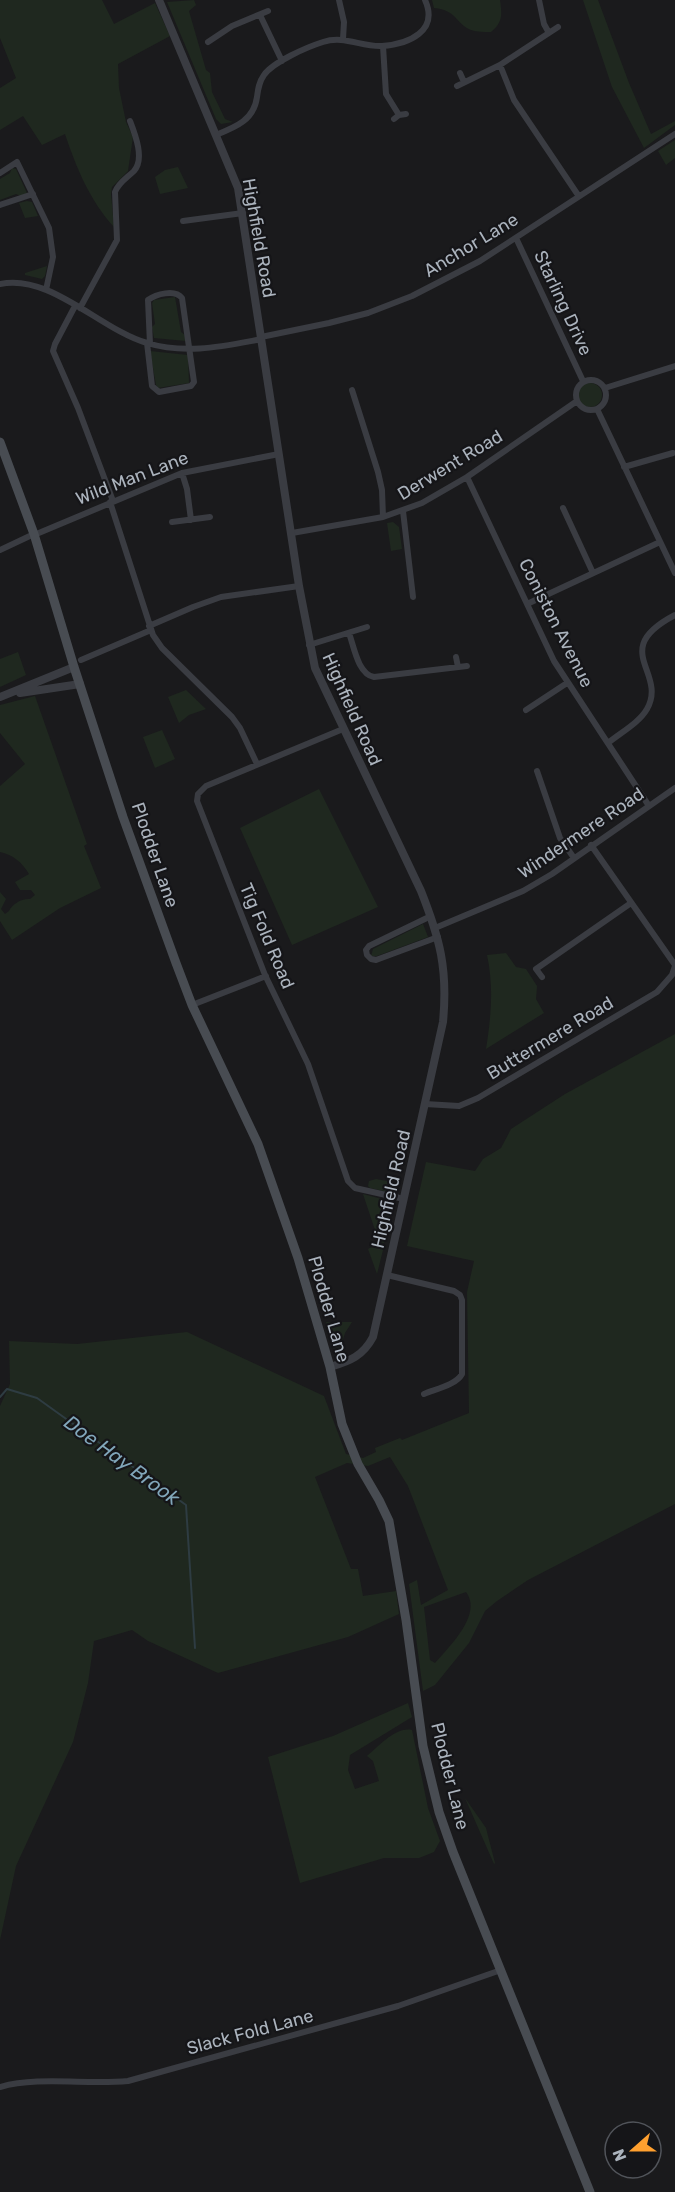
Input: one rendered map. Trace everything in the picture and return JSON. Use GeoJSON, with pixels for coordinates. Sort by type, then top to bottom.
{"type":"FeatureCollection","features":[{"type":"Feature","properties":{"kind":"main road","name":"Plodder Lane"},"geometry":{"type":"LineString","coordinates":[[0,442],[78,663],[80,684],[125,822],[192,1005],[258,1144],[298,1258],[330,1367],[342,1424],[358,1464],[384,1510],[393,1535],[423,1746],[434,1791],[453,1852],[590,2192]]}},
{"type":"Feature","properties":{"kind":"street","name":"Highfield Road"},"geometry":{"type":"LineString","coordinates":[[159,0],[238,189],[299,585],[315,668],[421,891],[438,937],[446,981],[445,1010],[373,1337],[368,1346],[353,1360],[330,1367]]}},
{"type":"Feature","properties":{"kind":"street"},"geometry":{"type":"LineString","coordinates":[[339,0],[344,22],[343,39]]}},
{"type":"Feature","properties":{"kind":"street"},"geometry":{"type":"LineString","coordinates":[[216,135],[241,124],[251,115],[263,76],[282,61],[325,41],[343,39],[369,46],[383,46],[397,44],[416,36],[427,28],[430,16],[425,0]]}},
{"type":"Feature","properties":{"kind":"street"},"geometry":{"type":"LineString","coordinates":[[539,0],[544,24],[549,33]]}},
{"type":"Feature","properties":{"kind":"street"},"geometry":{"type":"LineString","coordinates":[[208,42],[236,24],[268,11]]}},
{"type":"Feature","properties":{"kind":"street"},"geometry":{"type":"LineString","coordinates":[[260,15],[282,61]]}},
{"type":"Feature","properties":{"kind":"street"},"geometry":{"type":"LineString","coordinates":[[457,86],[500,65],[558,27]]}},
{"type":"Feature","properties":{"kind":"street"},"geometry":{"type":"LineString","coordinates":[[220,34],[224,41]]}},
{"type":"Feature","properties":{"kind":"street"},"geometry":{"type":"LineString","coordinates":[[383,46],[386,93],[400,116]]}},
{"type":"Feature","properties":{"kind":"street"},"geometry":{"type":"LineString","coordinates":[[500,65],[514,100],[578,195]]}},
{"type":"Feature","properties":{"kind":"street"},"geometry":{"type":"LineString","coordinates":[[460,73],[464,82]]}},
{"type":"Feature","properties":{"kind":"street"},"geometry":{"type":"LineString","coordinates":[[130,121],[136,137],[139,158],[135,170],[118,185],[115,192],[117,240],[53,351],[78,408],[111,502],[150,628],[162,648],[232,717],[240,728],[257,764]]}},
{"type":"Feature","properties":{"kind":"street","name":"Anchor Lane"},"geometry":{"type":"LineString","coordinates":[[0,284],[19,283],[46,290],[118,331],[148,344],[190,349],[212,348],[262,338],[338,321],[402,301],[469,267],[675,134]]}},
{"type":"Feature","properties":{"kind":"street"},"geometry":{"type":"LineString","coordinates":[[0,173],[17,162],[44,216],[52,241],[53,257],[46,290]]}},
{"type":"Feature","properties":{"kind":"street"},"geometry":{"type":"LineString","coordinates":[[0,205],[33,194]]}},
{"type":"Feature","properties":{"kind":"street"},"geometry":{"type":"LineString","coordinates":[[183,221],[243,213]]}},
{"type":"Feature","properties":{"kind":"street","name":"Starling Drive"},"geometry":{"type":"LineString","coordinates":[[516,238],[583,381]]}},
{"type":"Feature","properties":{"kind":"street"},"geometry":{"type":"LineString","coordinates":[[179,294],[182,298],[190,349],[194,382],[192,386],[159,392],[152,386],[148,344],[148,300],[151,297],[179,294]]}},
{"type":"Feature","properties":{"kind":"street"},"geometry":{"type":"LineString","coordinates":[[604,388],[675,366]]}},
{"type":"Feature","properties":{"kind":"street"},"geometry":{"type":"LineString","coordinates":[[593,379],[602,384],[606,392],[604,402],[597,409],[583,408],[577,401],[577,388],[583,381],[593,379]]}},
{"type":"Feature","properties":{"kind":"street"},"geometry":{"type":"LineString","coordinates":[[352,390],[378,472],[382,490],[383,518]]}},
{"type":"Feature","properties":{"kind":"street","name":"Derwent Road"},"geometry":{"type":"LineString","coordinates":[[292,533],[383,518],[422,503],[466,477],[577,401]]}},
{"type":"Feature","properties":{"kind":"street"},"geometry":{"type":"LineString","coordinates":[[597,409],[675,573]]}},
{"type":"Feature","properties":{"kind":"street"},"geometry":{"type":"LineString","coordinates":[[624,467],[673,453]]}},
{"type":"Feature","properties":{"kind":"street","name":"Wild Man Lane"},"geometry":{"type":"LineString","coordinates":[[0,550],[182,472],[279,454]]}},
{"type":"Feature","properties":{"kind":"street"},"geometry":{"type":"LineString","coordinates":[[182,472],[191,520]]}},
{"type":"Feature","properties":{"kind":"street","name":"Coniston Avenue"},"geometry":{"type":"LineString","coordinates":[[466,477],[567,683],[649,806]]}},
{"type":"Feature","properties":{"kind":"street"},"geometry":{"type":"LineString","coordinates":[[563,508],[593,573]]}},
{"type":"Feature","properties":{"kind":"street"},"geometry":{"type":"LineString","coordinates":[[403,511],[412,597]]}},
{"type":"Feature","properties":{"kind":"street"},"geometry":{"type":"LineString","coordinates":[[172,522],[210,517]]}},
{"type":"Feature","properties":{"kind":"street"},"geometry":{"type":"LineString","coordinates":[[527,604],[660,542]]}},
{"type":"Feature","properties":{"kind":"street"},"geometry":{"type":"LineString","coordinates":[[3,696],[78,663],[193,607],[221,597],[299,585]]}},
{"type":"Feature","properties":{"kind":"street"},"geometry":{"type":"LineString","coordinates":[[608,742],[646,710],[651,693],[643,661],[643,643],[652,629],[675,615]]}},
{"type":"Feature","properties":{"kind":"street"},"geometry":{"type":"LineString","coordinates":[[309,645],[367,627]]}},
{"type":"Feature","properties":{"kind":"street"},"geometry":{"type":"LineString","coordinates":[[349,633],[363,670],[368,676],[467,666]]}},
{"type":"Feature","properties":{"kind":"street"},"geometry":{"type":"LineString","coordinates":[[456,657],[458,667]]}},
{"type":"Feature","properties":{"kind":"street"},"geometry":{"type":"LineString","coordinates":[[407,665],[408,673]]}},
{"type":"Feature","properties":{"kind":"street"},"geometry":{"type":"LineString","coordinates":[[526,710],[567,683]]}},
{"type":"Feature","properties":{"kind":"street"},"geometry":{"type":"LineString","coordinates":[[3,696],[80,684]]}},
{"type":"Feature","properties":{"kind":"street","name":"Tig Fold Road"},"geometry":{"type":"LineString","coordinates":[[343,729],[202,789],[197,801],[266,976],[308,1064],[348,1181],[355,1188],[404,1198]]}},
{"type":"Feature","properties":{"kind":"street"},"geometry":{"type":"LineString","coordinates":[[537,771],[560,838],[574,858]]}},
{"type":"Feature","properties":{"kind":"street","name":"Windermere Road"},"geometry":{"type":"LineString","coordinates":[[435,928],[488,908],[523,891],[675,788]]}},
{"type":"Feature","properties":{"kind":"street"},"geometry":{"type":"LineString","coordinates":[[591,845],[675,966]]}},
{"type":"Feature","properties":{"kind":"street"},"geometry":{"type":"LineString","coordinates":[[542,977],[536,969],[631,903]]}},
{"type":"Feature","properties":{"kind":"street"},"geometry":{"type":"LineString","coordinates":[[431,916],[369,946],[366,950],[367,956],[376,960],[438,937]]}},
{"type":"Feature","properties":{"kind":"street","name":"Buttermere Road"},"geometry":{"type":"LineString","coordinates":[[425,1104],[459,1106],[478,1098],[657,993],[672,975],[675,966]]}},
{"type":"Feature","properties":{"kind":"street"},"geometry":{"type":"LineString","coordinates":[[192,1005],[266,976]]}},
{"type":"Feature","properties":{"kind":"street"},"geometry":{"type":"LineString","coordinates":[[387,1275],[454,1291],[460,1295],[462,1300],[462,1374],[455,1381],[424,1394]]}},
{"type":"Feature","properties":{"kind":"street","name":"Slack Fold Lane"},"geometry":{"type":"LineString","coordinates":[[0,2087],[35,2082],[94,2084],[128,2081],[398,2006],[501,1970]]}},
{"type":"Feature","properties":{"kind":"shaded area"},"geometry":{"type":"Polygon","coordinates":[[[0,0],[102,0],[114,24],[155,3],[170,36],[118,64],[119,88],[126,122],[133,137],[128,171],[112,187],[114,227],[105,217],[85,183],[65,134],[42,145],[23,116],[0,130],[0,88],[16,78],[0,38],[0,0]]]}},
{"type":"Feature","properties":{"kind":"shaded area"},"geometry":{"type":"Polygon","coordinates":[[[194,0],[196,5],[189,11],[206,70],[210,73],[212,92],[225,119],[233,122],[221,124],[216,119],[167,2],[194,0]]]}},
{"type":"Feature","properties":{"kind":"shaded area"},"geometry":{"type":"Polygon","coordinates":[[[432,0],[500,0],[501,18],[491,32],[473,31],[447,11],[434,8],[432,0]]]}},
{"type":"Feature","properties":{"kind":"shaded area"},"geometry":{"type":"Polygon","coordinates":[[[583,0],[598,0],[651,134],[675,121],[675,125],[644,148],[612,87],[583,0]]]}},
{"type":"Feature","properties":{"kind":"shaded area"},"geometry":{"type":"Polygon","coordinates":[[[675,140],[675,158],[666,165],[658,151],[675,140]]]}},
{"type":"Feature","properties":{"kind":"shaded area"},"geometry":{"type":"Polygon","coordinates":[[[178,167],[188,188],[160,194],[155,177],[165,170],[178,167]]]}},
{"type":"Feature","properties":{"kind":"shaded area"},"geometry":{"type":"Polygon","coordinates":[[[12,168],[16,169],[27,193],[0,200],[0,179],[10,173],[12,168]]]}},
{"type":"Feature","properties":{"kind":"shaded area"},"geometry":{"type":"Polygon","coordinates":[[[32,202],[38,216],[25,218],[19,203],[32,202]]]}},
{"type":"Feature","properties":{"kind":"shaded area"},"geometry":{"type":"Polygon","coordinates":[[[47,266],[42,279],[25,275],[25,273],[47,266]]]}},
{"type":"Feature","properties":{"kind":"shaded area"},"geometry":{"type":"Polygon","coordinates":[[[175,297],[181,332],[185,335],[186,341],[154,338],[152,303],[154,300],[175,297]]]}},
{"type":"Feature","properties":{"kind":"shaded area"},"geometry":{"type":"Polygon","coordinates":[[[150,351],[188,355],[189,383],[158,388],[150,351]]]}},
{"type":"Feature","properties":{"kind":"shaded area"},"geometry":{"type":"Polygon","coordinates":[[[590,383],[595,384],[601,390],[601,400],[595,406],[590,407],[585,406],[579,400],[578,395],[579,390],[585,384],[590,383]]]}},
{"type":"Feature","properties":{"kind":"shaded area"},"geometry":{"type":"Polygon","coordinates":[[[393,522],[399,527],[402,549],[391,551],[387,523],[393,522]]]}},
{"type":"Feature","properties":{"kind":"shaded area"},"geometry":{"type":"Polygon","coordinates":[[[18,652],[26,675],[0,687],[0,659],[18,652]]]}},
{"type":"Feature","properties":{"kind":"shaded area"},"geometry":{"type":"Polygon","coordinates":[[[186,690],[206,709],[189,715],[179,723],[168,697],[186,690]]]}},
{"type":"Feature","properties":{"kind":"shaded area"},"geometry":{"type":"Polygon","coordinates":[[[35,696],[87,844],[84,846],[101,888],[60,908],[12,940],[0,921],[0,892],[6,899],[1,909],[5,914],[18,902],[35,895],[31,890],[20,890],[15,882],[29,874],[23,866],[13,857],[0,852],[0,786],[25,764],[0,733],[0,705],[35,696]]]}},
{"type":"Feature","properties":{"kind":"shaded area"},"geometry":{"type":"Polygon","coordinates":[[[162,730],[175,759],[155,768],[143,737],[162,730]]]}},
{"type":"Feature","properties":{"kind":"shaded area"},"geometry":{"type":"Polygon","coordinates":[[[319,789],[378,907],[292,945],[240,828],[319,789]]]}},
{"type":"Feature","properties":{"kind":"shaded area"},"geometry":{"type":"Polygon","coordinates":[[[423,924],[428,937],[377,956],[371,956],[373,949],[423,924]]]}},
{"type":"Feature","properties":{"kind":"shaded area"},"geometry":{"type":"Polygon","coordinates":[[[506,953],[516,967],[526,969],[537,986],[536,999],[544,1013],[486,1049],[491,1002],[487,955],[506,953]]]}},
{"type":"Feature","properties":{"kind":"shaded area"},"geometry":{"type":"Polygon","coordinates":[[[675,1034],[675,1504],[528,1580],[497,1601],[485,1611],[469,1643],[435,1685],[423,1691],[409,1584],[417,1580],[421,1605],[448,1590],[408,1486],[390,1457],[368,1466],[347,1463],[315,1477],[351,1569],[358,1569],[363,1596],[396,1591],[399,1614],[348,1637],[218,1673],[148,1641],[132,1630],[94,1641],[88,1683],[73,1742],[16,1866],[0,1940],[0,1406],[10,1384],[9,1341],[77,1344],[187,1332],[324,1396],[346,1454],[363,1458],[376,1452],[375,1448],[400,1438],[402,1440],[469,1413],[467,1292],[474,1261],[407,1246],[426,1162],[475,1171],[483,1159],[501,1148],[511,1129],[565,1094],[675,1034]],[[466,1592],[424,1607],[430,1660],[435,1663],[462,1630],[470,1610],[470,1601],[466,1592]]]}},
{"type":"Feature","properties":{"kind":"shaded area"},"geometry":{"type":"Polygon","coordinates":[[[376,1179],[398,1183],[396,1192],[370,1188],[369,1181],[376,1179]]]}},
{"type":"Feature","properties":{"kind":"shaded area"},"geometry":{"type":"Polygon","coordinates":[[[363,1194],[393,1202],[384,1243],[379,1242],[363,1194]]]}},
{"type":"Feature","properties":{"kind":"shaded area"},"geometry":{"type":"Polygon","coordinates":[[[377,1244],[384,1246],[377,1274],[368,1249],[377,1244]]]}},
{"type":"Feature","properties":{"kind":"shaded area"},"geometry":{"type":"Polygon","coordinates":[[[326,1322],[352,1322],[345,1333],[340,1349],[334,1350],[326,1322]]]}},
{"type":"Feature","properties":{"kind":"shaded area"},"geometry":{"type":"Polygon","coordinates":[[[408,1703],[412,1717],[350,1755],[348,1770],[355,1789],[379,1781],[373,1761],[367,1756],[394,1734],[412,1730],[428,1808],[440,1841],[434,1852],[419,1858],[384,1858],[300,1883],[268,1757],[333,1736],[408,1703]]]}},
{"type":"Feature","properties":{"kind":"shaded area"},"geometry":{"type":"Polygon","coordinates":[[[465,1798],[486,1828],[494,1864],[465,1798]]]}},
{"type":"Feature","properties":{"kind":"waterway","name":"Doe Hay Brook"},"geometry":{"type":"LineString","coordinates":[[0,1397],[7,1389],[37,1398],[186,1505],[195,1648]]}}]}
